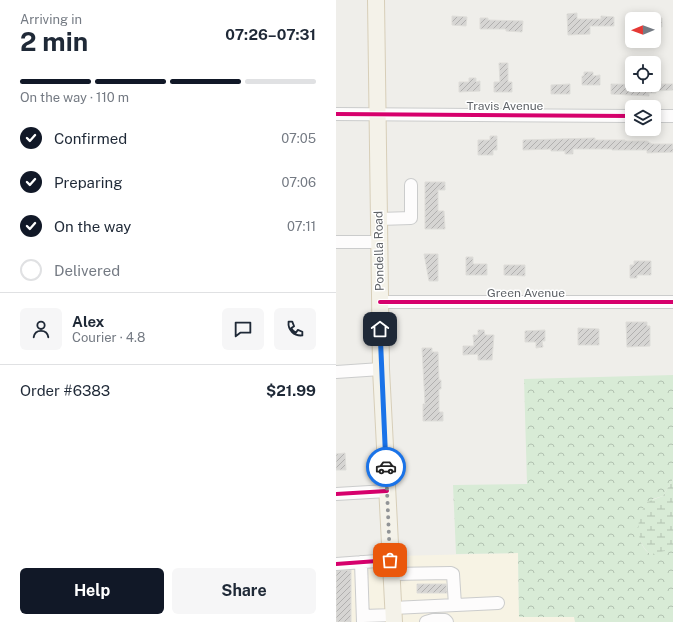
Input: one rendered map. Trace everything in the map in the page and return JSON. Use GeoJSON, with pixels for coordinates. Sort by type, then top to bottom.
{"type":"FeatureCollection","features":[{"type":"Feature","properties":{"kind":"main road","name":"Pondella Road"},"geometry":{"type":"LineString","coordinates":[[376,0],[381,369],[394,615]]}},
{"type":"Feature","properties":{"kind":"street","name":"Travis Avenue"},"geometry":{"type":"LineString","coordinates":[[336,114],[625,116]]}},
{"type":"Feature","properties":{"kind":"street"},"geometry":{"type":"LineString","coordinates":[[661,116],[673,116]]}},
{"type":"Feature","properties":{"kind":"street"},"geometry":{"type":"LineString","coordinates":[[379,219],[411,218],[411,185]]}},
{"type":"Feature","properties":{"kind":"street"},"geometry":{"type":"LineString","coordinates":[[336,242],[379,242]]}},
{"type":"Feature","properties":{"kind":"street","name":"Green Avenue"},"geometry":{"type":"LineString","coordinates":[[380,302],[673,302]]}},
{"type":"Feature","properties":{"kind":"street"},"geometry":{"type":"LineString","coordinates":[[336,372],[381,369]]}},
{"type":"Feature","properties":{"kind":"street"},"geometry":{"type":"LineString","coordinates":[[336,494],[387,491]]}},
{"type":"Feature","properties":{"kind":"street"},"geometry":{"type":"LineString","coordinates":[[361,562],[363,619],[394,615],[432,606],[498,603]]}},
{"type":"Feature","properties":{"kind":"street"},"geometry":{"type":"LineString","coordinates":[[336,564],[361,562],[391,567],[451,573],[453,574],[455,605]]}},
{"type":"Feature","properties":{"kind":"street"},"geometry":{"type":"LineString","coordinates":[[432,606],[429,621],[445,620],[447,622]]}},
{"type":"Feature","properties":{"kind":"shaded area"},"geometry":{"type":"Polygon","coordinates":[[[518,553],[519,617],[575,617],[575,622],[399,622],[395,556],[518,553]]]}},
{"type":"Feature","properties":{"kind":"shaded area"},"geometry":{"type":"Polygon","coordinates":[[[385,556],[389,622],[336,622],[336,559],[385,556]]]}},
{"type":"Feature","properties":{"kind":"green space"},"geometry":{"type":"Polygon","coordinates":[[[673,375],[673,479],[663,496],[653,499],[641,528],[640,535],[644,548],[650,554],[664,550],[673,550],[673,622],[575,622],[574,617],[519,617],[518,553],[456,554],[453,485],[527,484],[524,379],[673,375]]]}},
{"type":"Feature","properties":{"kind":"green space"},"geometry":{"type":"Polygon","coordinates":[[[673,479],[673,550],[650,554],[645,549],[639,536],[639,522],[643,508],[647,502],[663,496],[673,479]]]}},
{"type":"Feature","properties":{"kind":"building"},"geometry":{"type":"Polygon","coordinates":[[[577,13],[577,19],[601,19],[601,16],[614,17],[614,26],[590,26],[590,34],[568,35],[567,14],[577,13]]]}},
{"type":"Feature","properties":{"kind":"building"},"geometry":{"type":"Polygon","coordinates":[[[452,16],[467,17],[466,26],[452,25],[452,16]]]}},
{"type":"Feature","properties":{"kind":"building"},"geometry":{"type":"Polygon","coordinates":[[[480,18],[488,18],[488,20],[523,21],[522,32],[506,31],[506,29],[480,29],[480,18]]]}},
{"type":"Feature","properties":{"kind":"building"},"geometry":{"type":"Polygon","coordinates":[[[499,63],[508,63],[508,82],[512,82],[512,92],[494,92],[494,82],[500,82],[499,63]]]}},
{"type":"Feature","properties":{"kind":"building"},"geometry":{"type":"Polygon","coordinates":[[[584,72],[593,72],[593,76],[600,75],[600,85],[582,85],[582,76],[584,76],[584,72]]]}},
{"type":"Feature","properties":{"kind":"building"},"geometry":{"type":"Polygon","coordinates":[[[469,78],[476,78],[476,82],[480,81],[480,91],[459,92],[459,82],[469,82],[469,78]]]}},
{"type":"Feature","properties":{"kind":"building"},"geometry":{"type":"Polygon","coordinates":[[[570,84],[570,94],[551,94],[551,85],[570,84]]]}},
{"type":"Feature","properties":{"kind":"building"},"geometry":{"type":"Polygon","coordinates":[[[611,84],[625,84],[625,92],[656,93],[649,93],[649,96],[611,94],[611,84]]]}},
{"type":"Feature","properties":{"kind":"building"},"geometry":{"type":"Polygon","coordinates":[[[661,84],[673,84],[673,90],[661,91],[661,84]]]}},
{"type":"Feature","properties":{"kind":"building"},"geometry":{"type":"Polygon","coordinates":[[[490,136],[497,136],[497,150],[493,150],[493,155],[478,155],[478,140],[490,140],[490,136]]]}},
{"type":"Feature","properties":{"kind":"building"},"geometry":{"type":"Polygon","coordinates":[[[595,138],[595,140],[647,141],[652,144],[673,144],[673,152],[647,153],[647,150],[573,149],[573,154],[565,154],[565,151],[551,151],[551,149],[523,150],[523,140],[595,138]]]}},
{"type":"Feature","properties":{"kind":"building"},"geometry":{"type":"Polygon","coordinates":[[[425,182],[445,182],[445,190],[438,190],[438,211],[444,211],[445,229],[425,229],[425,182]]]}},
{"type":"Feature","properties":{"kind":"building"},"geometry":{"type":"Polygon","coordinates":[[[424,254],[438,254],[438,281],[429,281],[424,254]]]}},
{"type":"Feature","properties":{"kind":"building"},"geometry":{"type":"Polygon","coordinates":[[[466,257],[473,257],[473,264],[487,264],[487,275],[466,275],[466,257]]]}},
{"type":"Feature","properties":{"kind":"building"},"geometry":{"type":"Polygon","coordinates":[[[634,261],[651,261],[651,275],[637,275],[637,278],[630,278],[630,265],[634,265],[634,261]]]}},
{"type":"Feature","properties":{"kind":"building"},"geometry":{"type":"Polygon","coordinates":[[[504,265],[525,265],[525,276],[504,275],[504,265]]]}},
{"type":"Feature","properties":{"kind":"building"},"geometry":{"type":"Polygon","coordinates":[[[626,322],[647,322],[647,326],[650,326],[650,346],[627,347],[626,322]]]}},
{"type":"Feature","properties":{"kind":"building"},"geometry":{"type":"Polygon","coordinates":[[[578,328],[599,329],[599,345],[578,345],[578,328]]]}},
{"type":"Feature","properties":{"kind":"building"},"geometry":{"type":"Polygon","coordinates":[[[478,330],[484,330],[485,335],[494,335],[492,360],[478,360],[478,354],[463,355],[463,346],[474,346],[473,335],[478,335],[478,330]]]}},
{"type":"Feature","properties":{"kind":"building"},"geometry":{"type":"Polygon","coordinates":[[[545,330],[545,341],[542,341],[543,347],[536,348],[536,342],[525,342],[525,331],[545,330]]]}},
{"type":"Feature","properties":{"kind":"building"},"geometry":{"type":"Polygon","coordinates":[[[422,348],[432,348],[432,352],[438,352],[439,380],[441,380],[441,389],[439,389],[439,412],[443,412],[443,421],[423,421],[423,404],[425,404],[422,348]]]}},
{"type":"Feature","properties":{"kind":"building"},"geometry":{"type":"Polygon","coordinates":[[[345,453],[346,470],[336,470],[336,454],[345,453]]]}},
{"type":"Feature","properties":{"kind":"building"},"geometry":{"type":"Polygon","coordinates":[[[351,570],[351,622],[336,622],[336,571],[351,570]]]}},
{"type":"Feature","properties":{"kind":"building"},"geometry":{"type":"Polygon","coordinates":[[[417,584],[446,584],[447,593],[417,593],[417,584]]]}},
{"type":"Feature","properties":{"kind":"cycle path"},"geometry":{"type":"LineString","coordinates":[[336,114],[625,116]]}},
{"type":"Feature","properties":{"kind":"cycle path"},"geometry":{"type":"LineString","coordinates":[[380,302],[673,302]]}},
{"type":"Feature","properties":{"kind":"cycle path"},"geometry":{"type":"LineString","coordinates":[[336,494],[387,491]]}},
{"type":"Feature","properties":{"kind":"cycle path"},"geometry":{"type":"LineString","coordinates":[[336,564],[391,560]]}},
{"type":"Feature","properties":{"kind":"way so far"},"geometry":{"type":"LineString","coordinates":[[386,467],[390,560]]}},
{"type":"Feature","properties":{"kind":"route"},"geometry":{"type":"LineString","coordinates":[[380,329],[386,467]]}}]}
